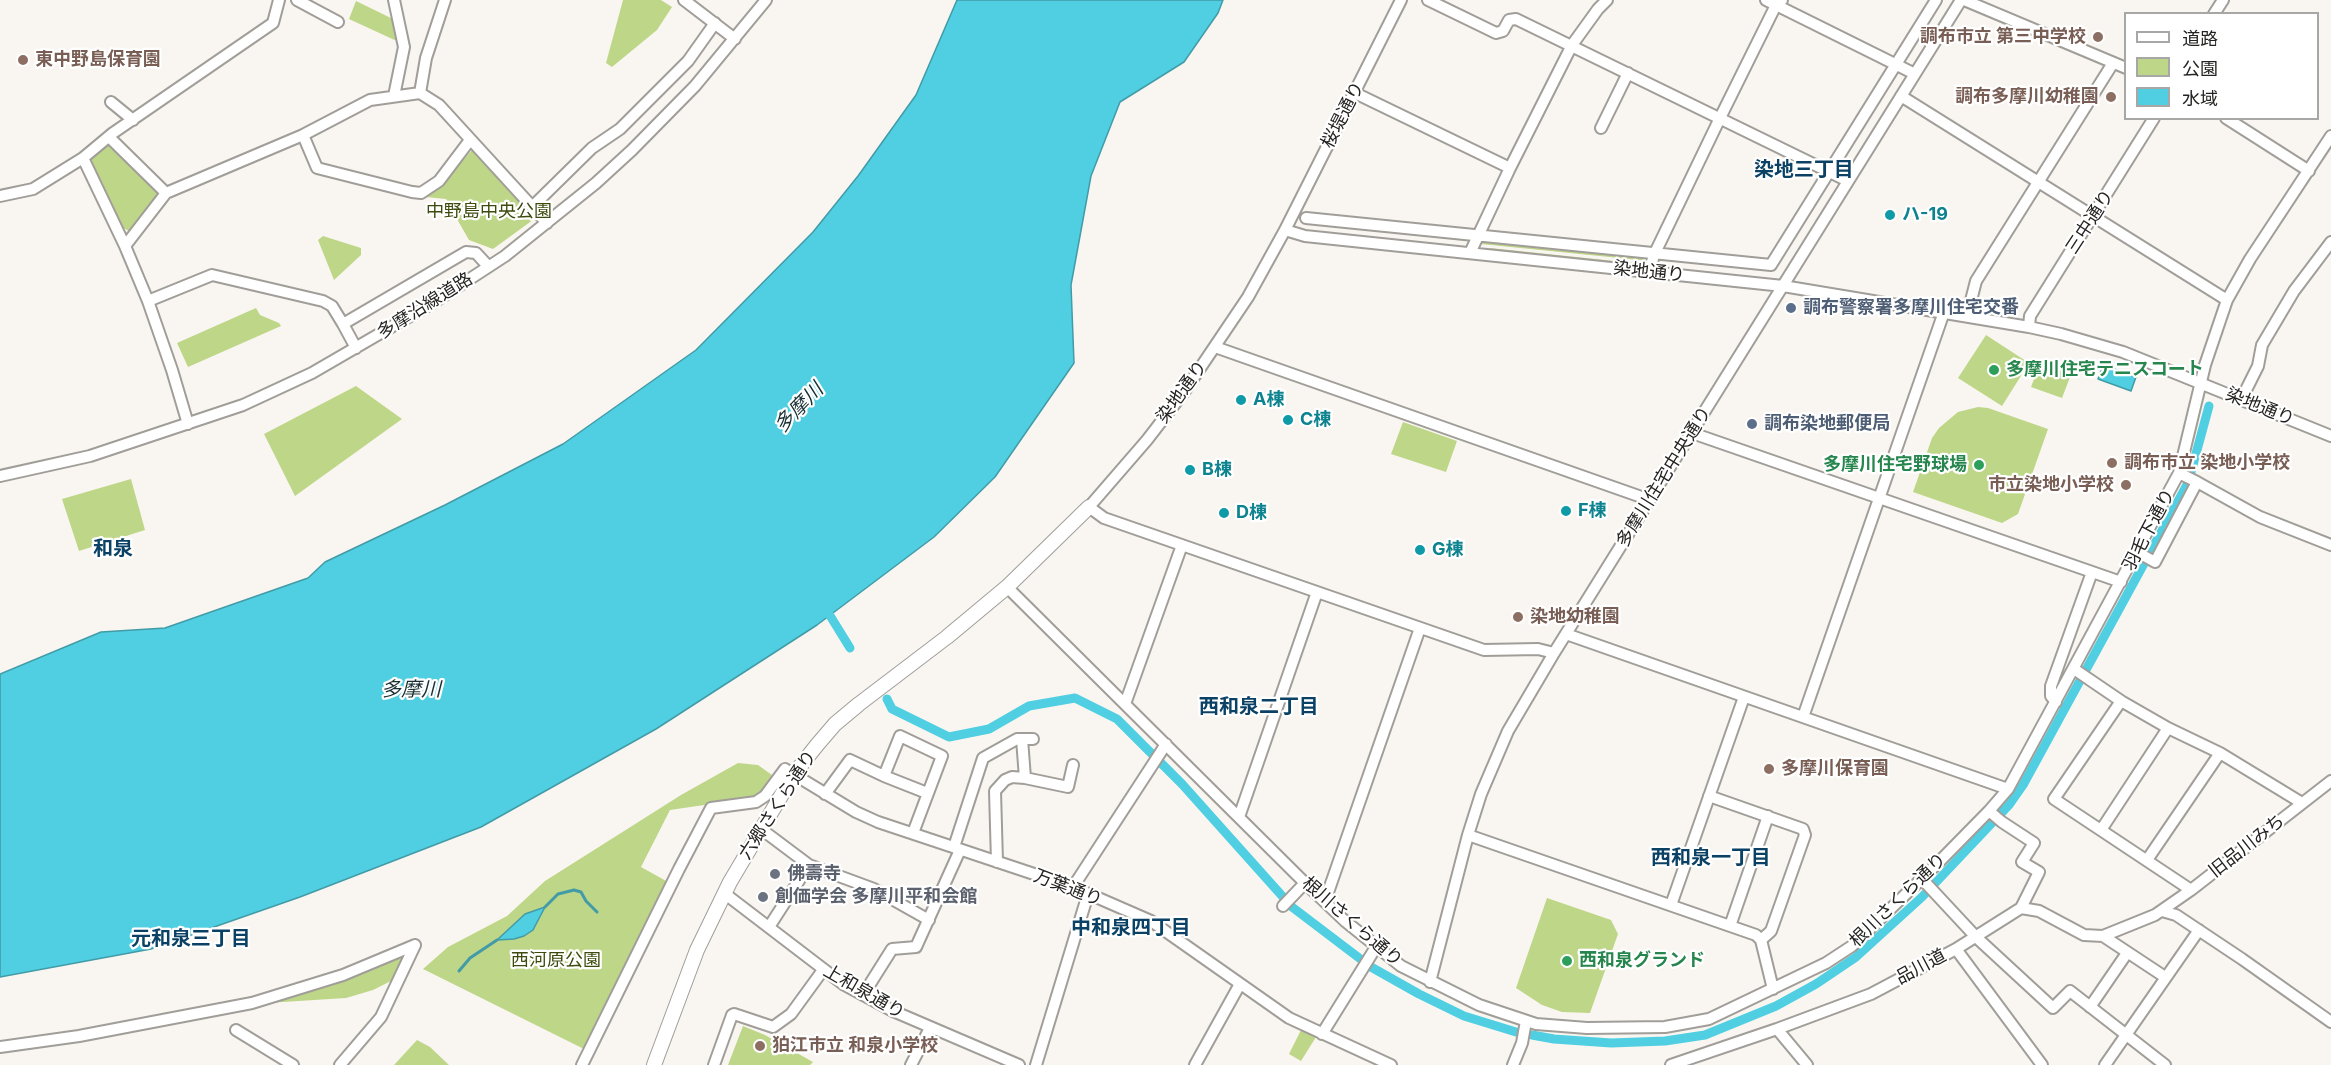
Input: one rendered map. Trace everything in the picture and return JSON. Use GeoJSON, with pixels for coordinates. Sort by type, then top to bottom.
{"type":"FeatureCollection","features":[{"type":"Feature","properties":{"kind":"main road","name":"六郷さくら通り"},"geometry":{"type":"LineString","coordinates":[[654,1065],[697,950],[724,893],[794,774],[835,724],[1008,587],[1089,507]]}},
{"type":"Feature","properties":{"kind":"street"},"geometry":{"type":"LineString","coordinates":[[0,196],[33,189],[83,158],[109,136],[273,23],[279,0]]}},
{"type":"Feature","properties":{"kind":"street"},"geometry":{"type":"LineString","coordinates":[[297,0],[338,22]]}},
{"type":"Feature","properties":{"kind":"street"},"geometry":{"type":"LineString","coordinates":[[394,0],[404,47],[394,96]]}},
{"type":"Feature","properties":{"kind":"street"},"geometry":{"type":"LineString","coordinates":[[420,93],[426,58],[445,0]]}},
{"type":"Feature","properties":{"kind":"street"},"geometry":{"type":"LineString","coordinates":[[684,0],[735,39]]}},
{"type":"Feature","properties":{"kind":"street","name":"多摩沿線道路"},"geometry":{"type":"LineString","coordinates":[[0,476],[90,456],[243,405],[312,373],[436,301],[547,223],[596,183],[695,86],[766,0]]}},
{"type":"Feature","properties":{"kind":"street","name":"桜堤通り"},"geometry":{"type":"LineString","coordinates":[[1285,230],[1401,0]]}},
{"type":"Feature","properties":{"kind":"street"},"geometry":{"type":"LineString","coordinates":[[1428,0],[1496,33],[1503,31],[1509,20],[1516,18],[1848,182]]}},
{"type":"Feature","properties":{"kind":"street"},"geometry":{"type":"LineString","coordinates":[[1470,253],[1572,45],[1607,0]]}},
{"type":"Feature","properties":{"kind":"street"},"geometry":{"type":"LineString","coordinates":[[1306,218],[1654,255],[1771,265],[1936,0]]}},
{"type":"Feature","properties":{"kind":"street"},"geometry":{"type":"LineString","coordinates":[[1962,0],[2124,67]]}},
{"type":"Feature","properties":{"kind":"street","name":"多摩川住宅中央通り"},"geometry":{"type":"LineString","coordinates":[[1430,982],[1480,794],[1498,750],[1524,702],[1962,0]]}},
{"type":"Feature","properties":{"kind":"street"},"geometry":{"type":"LineString","coordinates":[[1649,272],[1654,255],[1775,2],[1915,74]]}},
{"type":"Feature","properties":{"kind":"street"},"geometry":{"type":"LineString","coordinates":[[533,206],[592,148],[620,129],[688,61],[715,23]]}},
{"type":"Feature","properties":{"kind":"street"},"geometry":{"type":"LineString","coordinates":[[1967,316],[1976,281],[2113,63]]}},
{"type":"Feature","properties":{"kind":"street"},"geometry":{"type":"LineString","coordinates":[[1601,128],[1628,73]]}},
{"type":"Feature","properties":{"kind":"street"},"geometry":{"type":"LineString","coordinates":[[125,246],[166,193],[303,135],[370,100],[420,93],[439,105],[547,223]]}},
{"type":"Feature","properties":{"kind":"street"},"geometry":{"type":"LineString","coordinates":[[1355,93],[1510,168]]}},
{"type":"Feature","properties":{"kind":"street"},"geometry":{"type":"LineString","coordinates":[[1901,96],[2227,300]]}},
{"type":"Feature","properties":{"kind":"street"},"geometry":{"type":"LineString","coordinates":[[111,102],[133,120]]}},
{"type":"Feature","properties":{"kind":"street","name":"三中通り"},"geometry":{"type":"LineString","coordinates":[[2029,327],[2031,316],[2153,120]]}},
{"type":"Feature","properties":{"kind":"street"},"geometry":{"type":"LineString","coordinates":[[2229,120],[2309,171]]}},
{"type":"Feature","properties":{"kind":"street"},"geometry":{"type":"LineString","coordinates":[[303,135],[317,168],[421,193],[439,181],[470,140]]}},
{"type":"Feature","properties":{"kind":"street"},"geometry":{"type":"LineString","coordinates":[[109,136],[166,193]]}},
{"type":"Feature","properties":{"kind":"street","name":"羽毛下通り"},"geometry":{"type":"LineString","coordinates":[[2008,789],[2056,702],[2081,674],[2121,582],[2145,557],[2190,478],[2200,383],[2227,300],[2250,259],[2331,136]]}},
{"type":"Feature","properties":{"kind":"street"},"geometry":{"type":"LineString","coordinates":[[83,158],[125,246],[147,301],[172,370],[188,424]]}},
{"type":"Feature","properties":{"kind":"street","name":"染地通り"},"geometry":{"type":"LineString","coordinates":[[1089,507],[1153,432],[1215,347],[1248,297],[1285,230],[1305,236],[1783,285],[2029,327],[2123,352],[2331,436]]}},
{"type":"Feature","properties":{"kind":"street"},"geometry":{"type":"LineString","coordinates":[[2241,400],[2258,366],[2262,345],[2294,291],[2331,242]]}},
{"type":"Feature","properties":{"kind":"street"},"geometry":{"type":"LineString","coordinates":[[344,324],[466,252],[476,253],[488,266]]}},
{"type":"Feature","properties":{"kind":"street"},"geometry":{"type":"LineString","coordinates":[[147,301],[212,275],[323,301],[332,306],[356,348]]}},
{"type":"Feature","properties":{"kind":"street"},"geometry":{"type":"LineString","coordinates":[[1803,717],[1944,312]]}},
{"type":"Feature","properties":{"kind":"street"},"geometry":{"type":"LineString","coordinates":[[1215,347],[1650,500]]}},
{"type":"Feature","properties":{"kind":"street"},"geometry":{"type":"LineString","coordinates":[[1692,433],[2121,582]]}},
{"type":"Feature","properties":{"kind":"street"},"geometry":{"type":"LineString","coordinates":[[2145,557],[2155,562],[2190,478],[2260,517],[2331,545]]}},
{"type":"Feature","properties":{"kind":"street"},"geometry":{"type":"LineString","coordinates":[[1089,507],[1104,518],[1484,650],[1538,649],[1554,653]]}},
{"type":"Feature","properties":{"kind":"street"},"geometry":{"type":"LineString","coordinates":[[1125,704],[1182,545]]}},
{"type":"Feature","properties":{"kind":"street"},"geometry":{"type":"LineString","coordinates":[[2056,702],[2051,696],[2051,686],[2092,572]]}},
{"type":"Feature","properties":{"kind":"street","name":"根川さくら通り"},"geometry":{"type":"LineString","coordinates":[[1008,587],[1125,704],[1162,748],[1376,947],[1401,966],[1430,982],[1479,1005],[1526,1021],[1578,1028],[1683,1025],[1719,1015],[1826,963],[1852,946],[1995,816],[2008,789]]}},
{"type":"Feature","properties":{"kind":"street"},"geometry":{"type":"LineString","coordinates":[[1239,818],[1317,592]]}},
{"type":"Feature","properties":{"kind":"street"},"geometry":{"type":"LineString","coordinates":[[1325,901],[1420,628]]}},
{"type":"Feature","properties":{"kind":"street"},"geometry":{"type":"LineString","coordinates":[[1566,634],[2008,789]]}},
{"type":"Feature","properties":{"kind":"street"},"geometry":{"type":"LineString","coordinates":[[2081,674],[2121,701],[2168,728],[2220,753],[2302,803]]}},
{"type":"Feature","properties":{"kind":"street"},"geometry":{"type":"LineString","coordinates":[[1671,905],[1744,697]]}},
{"type":"Feature","properties":{"kind":"street"},"geometry":{"type":"LineString","coordinates":[[2121,701],[2054,799],[2191,890]]}},
{"type":"Feature","properties":{"kind":"street"},"geometry":{"type":"LineString","coordinates":[[2101,830],[2168,728]]}},
{"type":"Feature","properties":{"kind":"street"},"geometry":{"type":"LineString","coordinates":[[884,776],[900,736],[942,756],[913,833]]}},
{"type":"Feature","properties":{"kind":"street"},"geometry":{"type":"LineString","coordinates":[[863,995],[892,949],[916,947],[957,848],[983,758],[1017,739],[1028,739],[1025,778]]}},
{"type":"Feature","properties":{"kind":"street"},"geometry":{"type":"LineString","coordinates":[[1073,887],[1162,748]]}},
{"type":"Feature","properties":{"kind":"street"},"geometry":{"type":"LineString","coordinates":[[2147,860],[2220,753]]}},
{"type":"Feature","properties":{"kind":"street"},"geometry":{"type":"LineString","coordinates":[[825,794],[850,760],[927,793]]}},
{"type":"Feature","properties":{"kind":"street"},"geometry":{"type":"LineString","coordinates":[[997,862],[995,791],[1005,780],[1025,778],[1068,787],[1073,765]]}},
{"type":"Feature","properties":{"kind":"street"},"geometry":{"type":"LineString","coordinates":[[582,1065],[711,808],[756,802],[765,796],[785,769],[794,774]]}},
{"type":"Feature","properties":{"kind":"street","name":"万葉通り"},"geometry":{"type":"LineString","coordinates":[[794,774],[856,812],[1073,887],[1151,921],[1289,1018],[1391,1065]]}},
{"type":"Feature","properties":{"kind":"street","name":"旧品川みち"},"geometry":{"type":"LineString","coordinates":[[2162,910],[2331,781]]}},
{"type":"Feature","properties":{"kind":"street"},"geometry":{"type":"LineString","coordinates":[[1709,796],[1803,829],[1805,835],[1771,931],[1761,940]]}},
{"type":"Feature","properties":{"kind":"street"},"geometry":{"type":"LineString","coordinates":[[1730,926],[1768,816]]}},
{"type":"Feature","properties":{"kind":"street"},"geometry":{"type":"LineString","coordinates":[[1995,816],[2034,843],[2022,862],[2039,872],[2021,908],[2039,911],[2084,935],[2103,936],[2162,910],[2176,915],[2331,1022]]}},
{"type":"Feature","properties":{"kind":"street"},"geometry":{"type":"LineString","coordinates":[[761,829],[809,865],[874,889],[929,920]]}},
{"type":"Feature","properties":{"kind":"street"},"geometry":{"type":"LineString","coordinates":[[1468,835],[1756,935],[1761,940],[1773,989]]}},
{"type":"Feature","properties":{"kind":"street"},"geometry":{"type":"LineString","coordinates":[[769,927],[809,865]]}},
{"type":"Feature","properties":{"kind":"street"},"geometry":{"type":"LineString","coordinates":[[1924,881],[1976,937],[2052,1008],[2070,991],[2164,1065]]}},
{"type":"Feature","properties":{"kind":"street"},"geometry":{"type":"LineString","coordinates":[[1287,902],[1305,882]]}},
{"type":"Feature","properties":{"kind":"street","name":"上和泉通り"},"geometry":{"type":"LineString","coordinates":[[724,893],[823,970],[863,995],[930,1028],[1020,1065]]}},
{"type":"Feature","properties":{"kind":"street"},"geometry":{"type":"LineString","coordinates":[[1036,1065],[1088,894]]}},
{"type":"Feature","properties":{"kind":"street","name":"品川道"},"geometry":{"type":"LineString","coordinates":[[1671,1065],[1871,994],[1956,949],[2021,908]]}},
{"type":"Feature","properties":{"kind":"street"},"geometry":{"type":"LineString","coordinates":[[2105,1065],[2199,930]]}},
{"type":"Feature","properties":{"kind":"street"},"geometry":{"type":"LineString","coordinates":[[2103,936],[2165,977]]}},
{"type":"Feature","properties":{"kind":"street"},"geometry":{"type":"LineString","coordinates":[[0,1047],[96,1033],[252,1003],[343,975],[415,945],[381,1017],[340,1065]]}},
{"type":"Feature","properties":{"kind":"street"},"geometry":{"type":"LineString","coordinates":[[1322,1034],[1376,947]]}},
{"type":"Feature","properties":{"kind":"street"},"geometry":{"type":"LineString","coordinates":[[1956,949],[2042,1065]]}},
{"type":"Feature","properties":{"kind":"street"},"geometry":{"type":"LineString","coordinates":[[2090,1007],[2127,953]]}},
{"type":"Feature","properties":{"kind":"street"},"geometry":{"type":"LineString","coordinates":[[714,1065],[732,1015],[773,1027],[791,1014],[823,970]]}},
{"type":"Feature","properties":{"kind":"street"},"geometry":{"type":"LineString","coordinates":[[1195,1065],[1240,984]]}},
{"type":"Feature","properties":{"kind":"street"},"geometry":{"type":"LineString","coordinates":[[1513,1065],[1522,1043],[1526,1021]]}},
{"type":"Feature","properties":{"kind":"street"},"geometry":{"type":"LineString","coordinates":[[911,1065],[930,1028]]}},
{"type":"Feature","properties":{"kind":"street"},"geometry":{"type":"LineString","coordinates":[[1777,1029],[1807,1065]]}},
{"type":"Feature","properties":{"kind":"street"},"geometry":{"type":"LineString","coordinates":[[236,1030],[293,1065]]}},
{"type":"Feature","properties":{"kind":"green space"},"geometry":{"type":"Polygon","coordinates":[[[623,0],[661,0],[672,7],[657,30],[612,67],[606,63],[623,0]]]}},
{"type":"Feature","properties":{"kind":"green space"},"geometry":{"type":"Polygon","coordinates":[[[356,1],[395,20],[401,43],[349,19],[356,1]]]}},
{"type":"Feature","properties":{"kind":"green space"},"geometry":{"type":"Polygon","coordinates":[[[108,143],[157,190],[158,195],[129,231],[121,227],[90,161],[91,157],[108,143]]]}},
{"type":"Feature","properties":{"kind":"green space","name":"中野島中央公園"},"geometry":{"type":"Polygon","coordinates":[[[472,150],[537,217],[493,249],[469,240],[457,219],[447,211],[450,204],[446,199],[426,197],[442,184],[472,150]]]}},
{"type":"Feature","properties":{"kind":"green space"},"geometry":{"type":"Polygon","coordinates":[[[323,236],[361,248],[361,255],[334,280],[318,240],[323,236]]]}},
{"type":"Feature","properties":{"kind":"green space"},"geometry":{"type":"Polygon","coordinates":[[[1479,241],[1648,257],[1649,261],[1481,244],[1478,243],[1479,241]]]}},
{"type":"Feature","properties":{"kind":"green space"},"geometry":{"type":"Polygon","coordinates":[[[1490,248],[1634,263],[1636,264],[1490,250],[1490,248]]]}},
{"type":"Feature","properties":{"kind":"green space"},"geometry":{"type":"Polygon","coordinates":[[[256,308],[260,315],[281,326],[188,367],[177,343],[256,308]]]}},
{"type":"Feature","properties":{"kind":"green space","name":"多摩川住宅テニスコート"},"geometry":{"type":"Polygon","coordinates":[[[1986,335],[2029,363],[2002,406],[1958,378],[1986,335]]]}},
{"type":"Feature","properties":{"kind":"green space"},"geometry":{"type":"Polygon","coordinates":[[[2041,361],[2072,372],[2062,398],[2031,387],[2041,361]]]}},
{"type":"Feature","properties":{"kind":"green space"},"geometry":{"type":"Polygon","coordinates":[[[356,386],[402,419],[295,496],[264,434],[356,386]]]}},
{"type":"Feature","properties":{"kind":"green space","name":"多摩川住宅野球場"},"geometry":{"type":"Polygon","coordinates":[[[1978,407],[1988,408],[2048,429],[2018,514],[2002,523],[1913,492],[1932,438],[1939,428],[1958,412],[1978,407]]]}},
{"type":"Feature","properties":{"kind":"green space"},"geometry":{"type":"Polygon","coordinates":[[[1403,422],[1457,441],[1446,472],[1391,454],[1403,422]]]}},
{"type":"Feature","properties":{"kind":"green space"},"geometry":{"type":"Polygon","coordinates":[[[131,479],[145,530],[79,551],[62,499],[131,479]]]}},
{"type":"Feature","properties":{"kind":"green space","name":"西河原公園"},"geometry":{"type":"Polygon","coordinates":[[[738,763],[758,765],[772,775],[760,794],[752,798],[670,810],[641,867],[668,882],[586,1050],[423,969],[448,947],[507,916],[545,881],[681,795],[738,763]]]}},
{"type":"Feature","properties":{"kind":"green space","name":"西和泉グランド"},"geometry":{"type":"Polygon","coordinates":[[[1547,898],[1611,920],[1618,934],[1590,1013],[1562,1012],[1542,1005],[1516,988],[1547,898]]]}},
{"type":"Feature","properties":{"kind":"green space"},"geometry":{"type":"Polygon","coordinates":[[[407,953],[393,980],[373,990],[346,998],[267,1003],[361,974],[407,953]]]}},
{"type":"Feature","properties":{"kind":"green space","name":"狛江市立 和泉小学校"},"geometry":{"type":"Polygon","coordinates":[[[743,1026],[765,1035],[813,1062],[810,1065],[728,1065],[743,1026]]]}},
{"type":"Feature","properties":{"kind":"green space"},"geometry":{"type":"Polygon","coordinates":[[[1301,1030],[1316,1037],[1301,1061],[1289,1054],[1301,1030]]]}},
{"type":"Feature","properties":{"kind":"green space"},"geometry":{"type":"Polygon","coordinates":[[[417,1040],[430,1047],[449,1065],[394,1065],[417,1040]]]}},
{"type":"Feature","properties":{"kind":"water","name":"多摩川"},"geometry":{"type":"Polygon","coordinates":[[[957,0],[1223,0],[1218,13],[1184,62],[1120,102],[1091,176],[1071,285],[1074,363],[995,477],[934,537],[817,625],[656,729],[481,827],[300,897],[151,949],[0,977],[0,674],[101,632],[165,628],[308,578],[325,562],[445,505],[563,444],[696,350],[813,232],[858,176],[916,95],[957,0]]]}},
{"type":"Feature","properties":{"kind":"water"},"geometry":{"type":"Polygon","coordinates":[[[2103,365],[2136,377],[2131,391],[2098,379],[2103,365]]]}},
{"type":"Feature","properties":{"kind":"water"},"geometry":{"type":"Polygon","coordinates":[[[545,907],[533,930],[514,939],[497,940],[525,914],[545,907]]]}},
{"type":"Feature","properties":{"kind":"waterway"},"geometry":{"type":"LineString","coordinates":[[1532,1035],[1611,1043],[1665,1041],[1705,1035],[1776,1006],[1816,984],[1856,957],[1922,897],[2009,805],[2023,785],[2188,483],[2209,406]]}},
{"type":"Feature","properties":{"kind":"waterway"},"geometry":{"type":"LineString","coordinates":[[829,614],[850,648]]}},
{"type":"Feature","properties":{"kind":"waterway"},"geometry":{"type":"LineString","coordinates":[[887,699],[892,709],[949,737],[989,729],[1029,706],[1075,698],[1117,719],[1182,784],[1292,907],[1371,967],[1419,994],[1464,1016],[1516,1032]]}},
{"type":"Feature","properties":{"kind":"waterway"},"geometry":{"type":"LineString","coordinates":[[545,907],[558,894],[574,890],[581,892],[597,912]]}},
{"type":"Feature","properties":{"kind":"waterway"},"geometry":{"type":"LineString","coordinates":[[459,971],[470,958],[497,940]]}},
{"type":"Feature","properties":{"kind":"place","name":"調布市立 第三中学校"},"geometry":{"type":"Point","coordinates":[2098,37]}},
{"type":"Feature","properties":{"kind":"place","name":"東中野島保育園"},"geometry":{"type":"Point","coordinates":[23,60]}},
{"type":"Feature","properties":{"kind":"place","name":"調布多摩川幼稚園"},"geometry":{"type":"Point","coordinates":[2111,97]}},
{"type":"Feature","properties":{"kind":"place","name":"ハ-19"},"geometry":{"type":"Point","coordinates":[1890,215]}},
{"type":"Feature","properties":{"kind":"place","name":"調布警察署多摩川住宅交番"},"geometry":{"type":"Point","coordinates":[1791,308]}},
{"type":"Feature","properties":{"kind":"place","name":"多摩川住宅テニスコート"},"geometry":{"type":"Point","coordinates":[1994,370]}},
{"type":"Feature","properties":{"kind":"place","name":"A棟"},"geometry":{"type":"Point","coordinates":[1241,400]}},
{"type":"Feature","properties":{"kind":"place","name":"C棟"},"geometry":{"type":"Point","coordinates":[1288,420]}},
{"type":"Feature","properties":{"kind":"place","name":"調布染地郵便局"},"geometry":{"type":"Point","coordinates":[1752,424]}},
{"type":"Feature","properties":{"kind":"place","name":"調布市立 染地小学校"},"geometry":{"type":"Point","coordinates":[2112,463]}},
{"type":"Feature","properties":{"kind":"place","name":"多摩川住宅野球場"},"geometry":{"type":"Point","coordinates":[1979,465]}},
{"type":"Feature","properties":{"kind":"place","name":"B棟"},"geometry":{"type":"Point","coordinates":[1190,470]}},
{"type":"Feature","properties":{"kind":"place","name":"市立染地小学校"},"geometry":{"type":"Point","coordinates":[2126,485]}},
{"type":"Feature","properties":{"kind":"place","name":"F棟"},"geometry":{"type":"Point","coordinates":[1566,511]}},
{"type":"Feature","properties":{"kind":"place","name":"D棟"},"geometry":{"type":"Point","coordinates":[1224,513]}},
{"type":"Feature","properties":{"kind":"place","name":"G棟"},"geometry":{"type":"Point","coordinates":[1420,550]}},
{"type":"Feature","properties":{"kind":"place","name":"染地幼稚園"},"geometry":{"type":"Point","coordinates":[1518,617]}},
{"type":"Feature","properties":{"kind":"place","name":"多摩川保育園"},"geometry":{"type":"Point","coordinates":[1769,769]}},
{"type":"Feature","properties":{"kind":"place","name":"佛壽寺"},"geometry":{"type":"Point","coordinates":[775,874]}},
{"type":"Feature","properties":{"kind":"place","name":"創価学会 多摩川平和会館"},"geometry":{"type":"Point","coordinates":[763,897]}},
{"type":"Feature","properties":{"kind":"place","name":"西和泉グランド"},"geometry":{"type":"Point","coordinates":[1567,961]}},
{"type":"Feature","properties":{"kind":"place","name":"狛江市立 和泉小学校"},"geometry":{"type":"Point","coordinates":[760,1046]}},
{"type":"Feature","properties":{"kind":"district","name":"染地三丁目"},"geometry":{"type":"Point","coordinates":[1804,170]}},
{"type":"Feature","properties":{"kind":"district","name":"和泉"},"geometry":{"type":"Point","coordinates":[113,549]}},
{"type":"Feature","properties":{"kind":"district","name":"西和泉二丁目"},"geometry":{"type":"Point","coordinates":[1259,707]}},
{"type":"Feature","properties":{"kind":"district","name":"西和泉一丁目"},"geometry":{"type":"Point","coordinates":[1711,858]}},
{"type":"Feature","properties":{"kind":"district","name":"中和泉四丁目"},"geometry":{"type":"Point","coordinates":[1131,928]}},
{"type":"Feature","properties":{"kind":"district","name":"元和泉三丁目"},"geometry":{"type":"Point","coordinates":[191,939]}}]}
